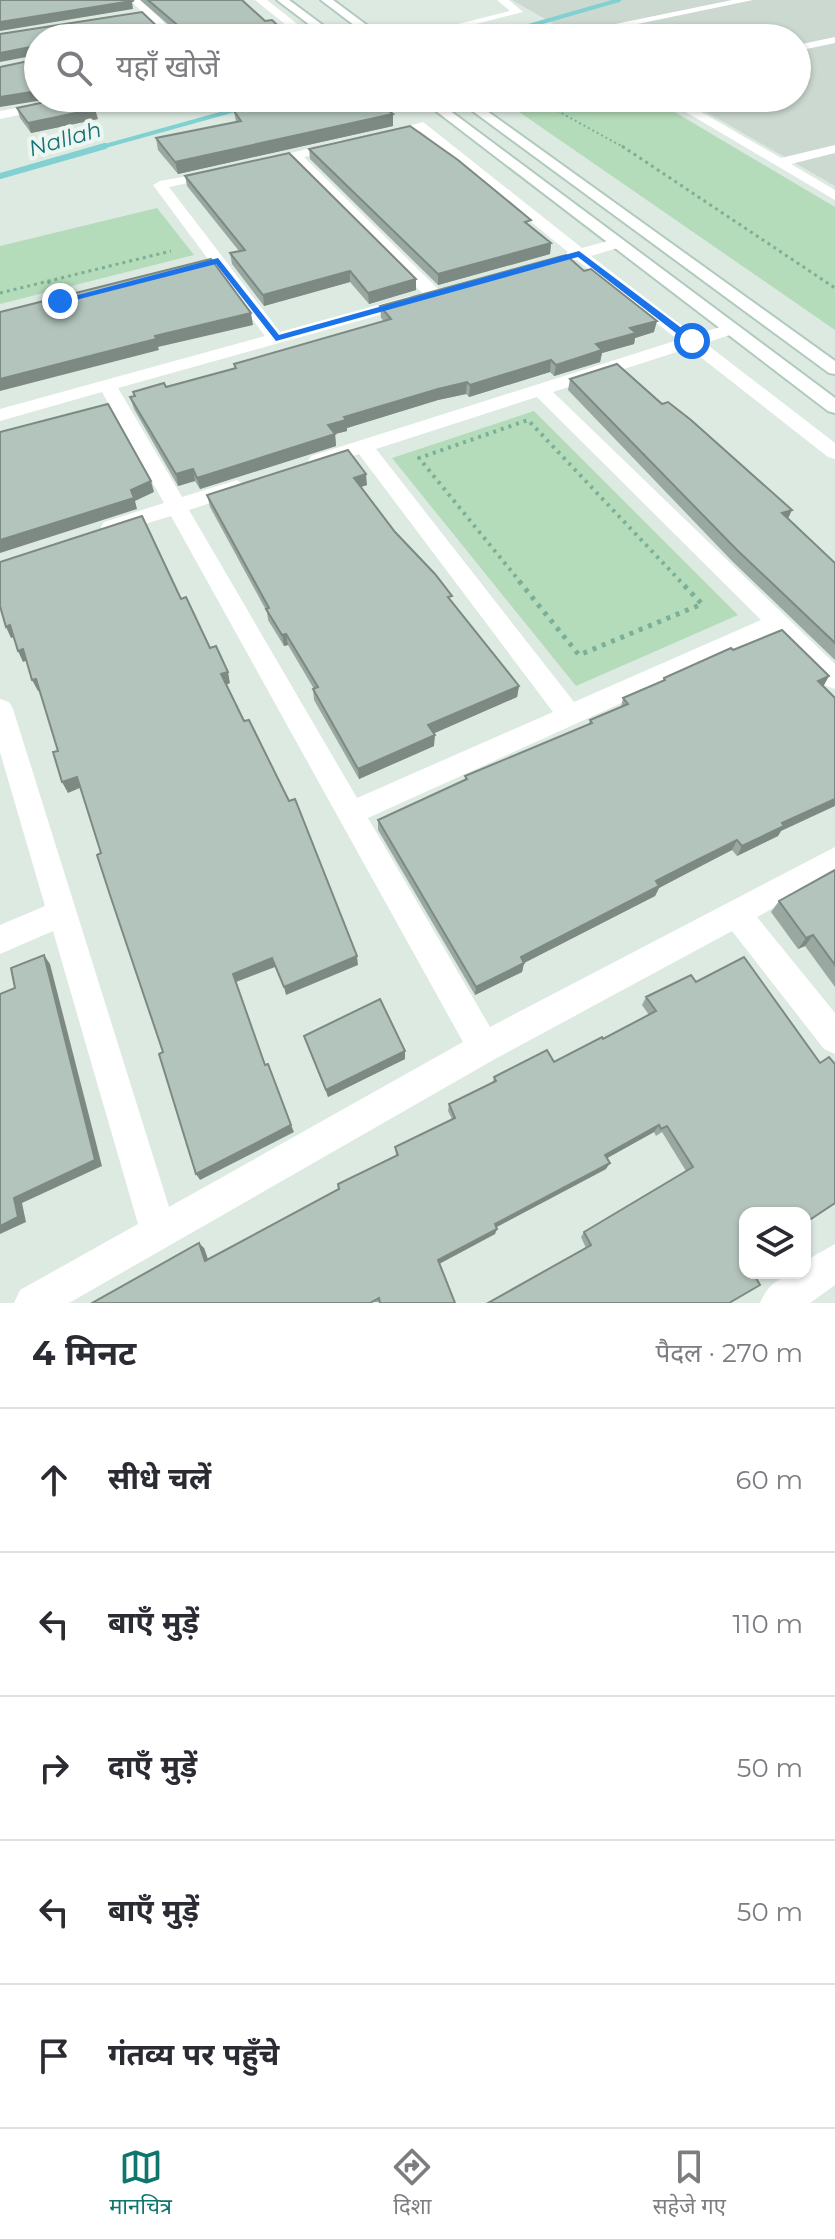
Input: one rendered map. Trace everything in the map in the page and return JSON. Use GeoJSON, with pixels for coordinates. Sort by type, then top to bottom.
{"type":"FeatureCollection","features":[{"type":"Feature","properties":{"kind":"street"},"geometry":{"type":"LineString","coordinates":[[135,0],[159,24]]}},
{"type":"Feature","properties":{"kind":"street"},"geometry":{"type":"LineString","coordinates":[[260,0],[291,24]]}},
{"type":"Feature","properties":{"kind":"street"},"geometry":{"type":"LineString","coordinates":[[282,0],[315,24]]}},
{"type":"Feature","properties":{"kind":"street"},"geometry":{"type":"LineString","coordinates":[[302,0],[332,24]]}},
{"type":"Feature","properties":{"kind":"street"},"geometry":{"type":"LineString","coordinates":[[326,0],[359,24]]}},
{"type":"Feature","properties":{"kind":"street"},"geometry":{"type":"LineString","coordinates":[[467,24],[518,12],[502,0]]}},
{"type":"Feature","properties":{"kind":"street"},"geometry":{"type":"LineString","coordinates":[[625,24],[748,0]]}},
{"type":"Feature","properties":{"kind":"street"},"geometry":{"type":"LineString","coordinates":[[132,15],[148,13]]}},
{"type":"Feature","properties":{"kind":"street"},"geometry":{"type":"LineString","coordinates":[[811,45],[835,40]]}},
{"type":"Feature","properties":{"kind":"street"},"geometry":{"type":"LineString","coordinates":[[0,115],[24,111]]}},
{"type":"Feature","properties":{"kind":"street"},"geometry":{"type":"LineString","coordinates":[[443,112],[835,407]]}},
{"type":"Feature","properties":{"kind":"street"},"geometry":{"type":"LineString","coordinates":[[480,112],[835,369]]}},
{"type":"Feature","properties":{"kind":"street"},"geometry":{"type":"LineString","coordinates":[[692,112],[835,196]]}},
{"type":"Feature","properties":{"kind":"street"},"geometry":{"type":"LineString","coordinates":[[276,338],[211,262],[160,185],[423,126],[579,254],[835,453]]}},
{"type":"Feature","properties":{"kind":"street"},"geometry":{"type":"LineString","coordinates":[[779,163],[835,149]]}},
{"type":"Feature","properties":{"kind":"street"},"geometry":{"type":"LineString","coordinates":[[0,415],[441,292],[294,155]]}},
{"type":"Feature","properties":{"kind":"street"},"geometry":{"type":"LineString","coordinates":[[550,262],[647,234]]}},
{"type":"Feature","properties":{"kind":"street"},"geometry":{"type":"LineString","coordinates":[[292,470],[730,329]]}},
{"type":"Feature","properties":{"kind":"street"},"geometry":{"type":"LineString","coordinates":[[107,384],[484,1048]]}},
{"type":"Feature","properties":{"kind":"street"},"geometry":{"type":"LineString","coordinates":[[540,390],[835,679]]}},
{"type":"Feature","properties":{"kind":"street"},"geometry":{"type":"LineString","coordinates":[[364,447],[571,717]]}},
{"type":"Feature","properties":{"kind":"street"},"geometry":{"type":"LineString","coordinates":[[89,535],[263,479]]}},
{"type":"Feature","properties":{"kind":"street"},"geometry":{"type":"LineString","coordinates":[[351,813],[777,623]]}},
{"type":"Feature","properties":{"kind":"street"},"geometry":{"type":"LineString","coordinates":[[0,709],[159,1233]]}},
{"type":"Feature","properties":{"kind":"street"},"geometry":{"type":"LineString","coordinates":[[33,1303],[484,1048],[835,860]]}},
{"type":"Feature","properties":{"kind":"street"},"geometry":{"type":"LineString","coordinates":[[0,940],[61,913]]}},
{"type":"Feature","properties":{"kind":"street"},"geometry":{"type":"LineString","coordinates":[[737,914],[835,1038]]}},
{"type":"Feature","properties":{"kind":"street"},"geometry":{"type":"LineString","coordinates":[[779,1303],[835,1262]]}},
{"type":"Feature","properties":{"kind":"path"},"geometry":{"type":"LineString","coordinates":[[561,112],[596,130],[669,177],[733,224],[835,288]]}},
{"type":"Feature","properties":{"kind":"path"},"geometry":{"type":"LineString","coordinates":[[0,293],[171,251]]}},
{"type":"Feature","properties":{"kind":"path"},"geometry":{"type":"LineString","coordinates":[[48,281],[60,301]]}},
{"type":"Feature","properties":{"kind":"path"},"geometry":{"type":"LineString","coordinates":[[528,420],[702,604],[579,655],[419,458],[528,420]]}},
{"type":"Feature","properties":{"kind":"shaded area"},"geometry":{"type":"Polygon","coordinates":[[[512,0],[835,0],[835,186],[706,112],[811,112],[811,24],[554,24],[512,0]]]}},
{"type":"Feature","properties":{"kind":"green space"},"geometry":{"type":"Polygon","coordinates":[[[519,112],[675,112],[835,207],[835,330],[519,112]]]}},
{"type":"Feature","properties":{"kind":"green space"},"geometry":{"type":"Polygon","coordinates":[[[157,208],[194,255],[0,304],[0,246],[157,208]]]}},
{"type":"Feature","properties":{"kind":"green space"},"geometry":{"type":"Polygon","coordinates":[[[534,411],[738,615],[576,686],[392,458],[534,411]]]}},
{"type":"Feature","properties":{"kind":"building"},"geometry":{"type":"Polygon","coordinates":[[[0,0],[131,0],[132,1],[0,22],[0,0]]]}},
{"type":"Feature","properties":{"kind":"building"},"geometry":{"type":"Polygon","coordinates":[[[148,0],[242,0],[265,21],[272,20],[276,24],[176,24],[148,0]]]}},
{"type":"Feature","properties":{"kind":"building"},"geometry":{"type":"Polygon","coordinates":[[[142,12],[155,24],[65,24],[142,12]]]}},
{"type":"Feature","properties":{"kind":"building"},"geometry":{"type":"Polygon","coordinates":[[[24,30],[24,48],[0,53],[0,34],[24,30]]]}},
{"type":"Feature","properties":{"kind":"building"},"geometry":{"type":"Polygon","coordinates":[[[24,62],[24,93],[0,97],[0,67],[24,62]]]}},
{"type":"Feature","properties":{"kind":"building"},"geometry":{"type":"Polygon","coordinates":[[[24,107],[24,112],[81,112],[28,123],[17,108],[24,107]]]}},
{"type":"Feature","properties":{"kind":"building"},"geometry":{"type":"Polygon","coordinates":[[[235,112],[393,114],[175,162],[156,138],[241,121],[235,112]]]}},
{"type":"Feature","properties":{"kind":"building"},"geometry":{"type":"Polygon","coordinates":[[[410,126],[458,160],[531,220],[525,222],[551,243],[438,274],[309,149],[410,126]]]}},
{"type":"Feature","properties":{"kind":"building"},"geometry":{"type":"Polygon","coordinates":[[[289,153],[416,279],[368,293],[350,271],[263,295],[230,253],[245,250],[185,176],[289,153]]]}},
{"type":"Feature","properties":{"kind":"building"},"geometry":{"type":"Polygon","coordinates":[[[566,255],[584,271],[591,269],[657,321],[630,328],[636,333],[596,344],[602,350],[556,365],[551,360],[470,385],[467,382],[438,389],[344,417],[346,420],[328,425],[335,434],[197,478],[193,469],[176,474],[130,397],[135,396],[133,392],[164,383],[166,387],[236,368],[234,364],[391,319],[380,306],[566,255]]]}},
{"type":"Feature","properties":{"kind":"building"},"geometry":{"type":"Polygon","coordinates":[[[211,259],[251,313],[0,379],[0,312],[211,259]]]}},
{"type":"Feature","properties":{"kind":"building"},"geometry":{"type":"Polygon","coordinates":[[[617,364],[662,404],[668,402],[691,420],[792,510],[782,513],[835,563],[835,643],[737,550],[570,379],[617,364]]]}},
{"type":"Feature","properties":{"kind":"building"},"geometry":{"type":"Polygon","coordinates":[[[108,404],[151,481],[131,490],[134,498],[0,540],[0,432],[108,404]]]}},
{"type":"Feature","properties":{"kind":"building"},"geometry":{"type":"Polygon","coordinates":[[[348,450],[366,474],[354,478],[395,532],[435,574],[452,596],[448,597],[519,686],[428,725],[435,735],[358,769],[313,689],[318,687],[286,634],[282,635],[266,609],[269,608],[207,495],[348,450]]]}},
{"type":"Feature","properties":{"kind":"building"},"geometry":{"type":"Polygon","coordinates":[[[142,516],[181,599],[186,597],[210,648],[216,646],[228,672],[221,674],[244,721],[249,720],[289,801],[295,799],[357,956],[284,987],[272,958],[233,974],[265,1065],[268,1064],[291,1125],[196,1174],[159,1054],[163,1052],[97,855],[101,853],[77,777],[62,782],[53,752],[58,751],[36,679],[32,680],[23,649],[18,651],[0,606],[0,562],[142,516]]]}},
{"type":"Feature","properties":{"kind":"building"},"geometry":{"type":"Polygon","coordinates":[[[782,630],[829,676],[818,681],[835,698],[835,799],[782,823],[784,826],[742,846],[737,840],[656,881],[659,886],[521,957],[524,963],[476,987],[378,820],[467,779],[465,776],[592,723],[590,720],[628,704],[623,698],[664,678],[731,648],[733,650],[782,630]]]}},
{"type":"Feature","properties":{"kind":"building"},"geometry":{"type":"Polygon","coordinates":[[[835,870],[835,965],[813,935],[806,938],[779,901],[835,870]]]}},
{"type":"Feature","properties":{"kind":"building"},"geometry":{"type":"Polygon","coordinates":[[[44,955],[95,1160],[14,1198],[18,1217],[0,1226],[0,994],[15,988],[11,968],[44,955]]]}},
{"type":"Feature","properties":{"kind":"building"},"geometry":{"type":"Polygon","coordinates":[[[744,957],[820,1063],[829,1057],[835,1064],[835,1203],[811,1219],[811,1207],[739,1207],[739,1279],[756,1279],[760,1285],[729,1303],[488,1303],[591,1245],[584,1232],[693,1167],[667,1126],[661,1129],[659,1125],[605,1155],[610,1163],[495,1224],[497,1229],[438,1260],[455,1303],[380,1303],[379,1298],[370,1303],[92,1303],[199,1243],[205,1261],[339,1189],[338,1184],[398,1155],[395,1147],[455,1118],[449,1104],[496,1081],[494,1077],[547,1050],[554,1062],[603,1039],[656,1011],[646,997],[691,975],[696,982],[744,957]]]}},
{"type":"Feature","properties":{"kind":"building"},"geometry":{"type":"Polygon","coordinates":[[[380,999],[405,1051],[326,1090],[304,1036],[380,999]]]}},
{"type":"Feature","properties":{"kind":"waterway","name":"Nallah"},"geometry":{"type":"LineString","coordinates":[[536,24],[619,0]]}},
{"type":"Feature","properties":{"kind":"waterway","name":"Nallah"},"geometry":{"type":"LineString","coordinates":[[98,148],[228,112]]}},
{"type":"Feature","properties":{"kind":"waterway","name":"Nallah"},"geometry":{"type":"LineString","coordinates":[[98,148],[105,146]]}},
{"type":"Feature","properties":{"kind":"waterway","name":"Nallah"},"geometry":{"type":"LineString","coordinates":[[0,176],[98,148]]}},
{"type":"Feature","properties":{"kind":"route"},"geometry":{"type":"LineString","coordinates":[[60,301],[218,261],[276,338],[579,254],[692,341]]}}]}
